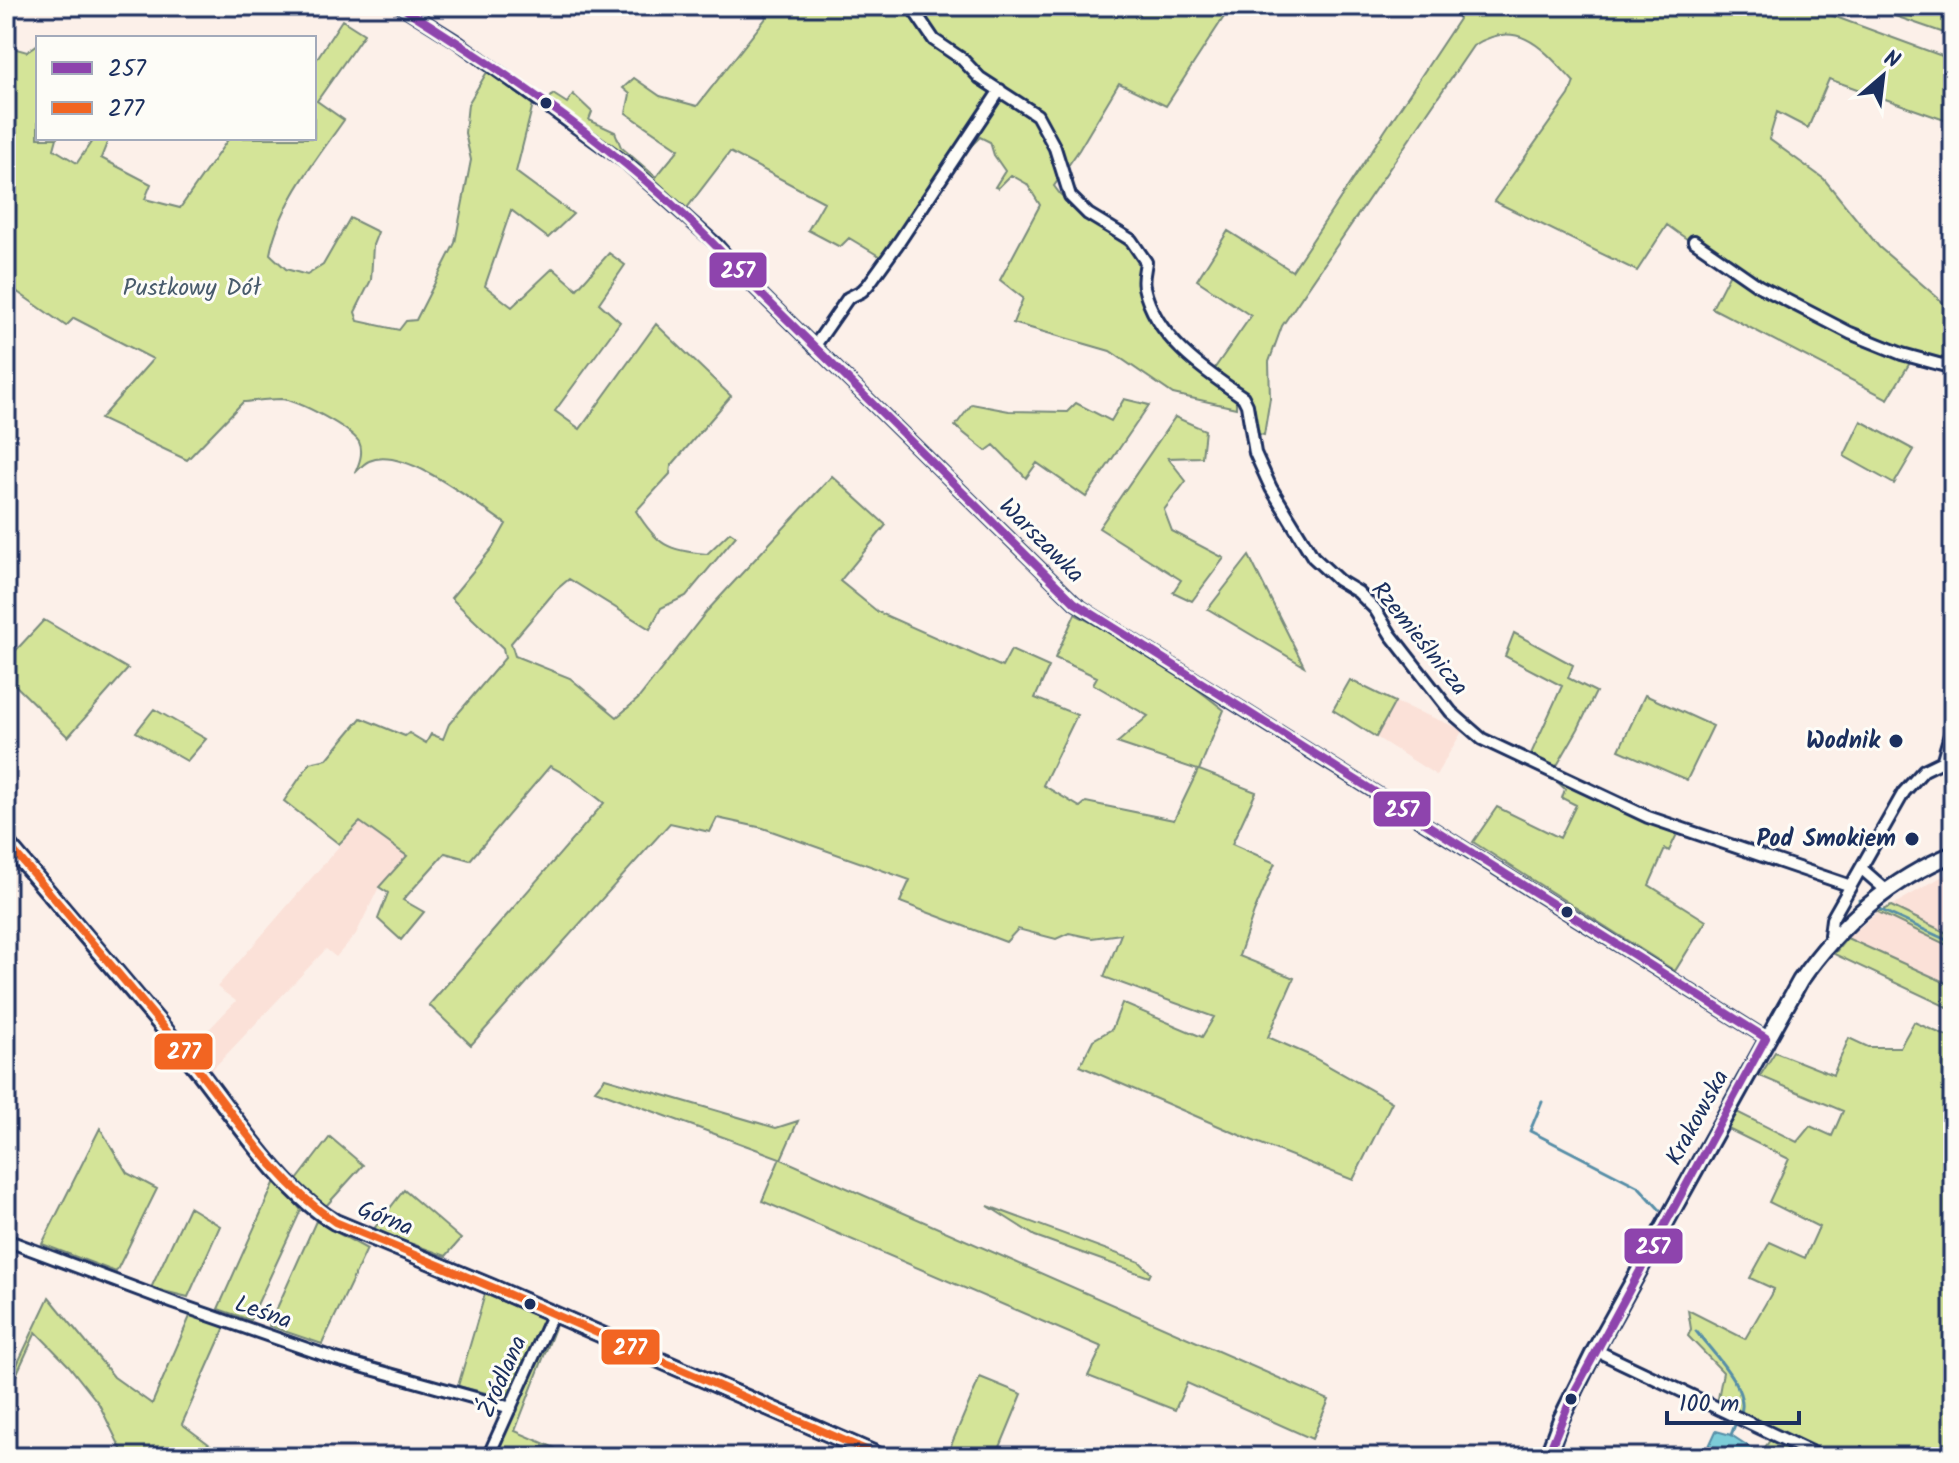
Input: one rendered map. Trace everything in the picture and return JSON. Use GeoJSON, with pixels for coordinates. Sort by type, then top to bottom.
{"type":"FeatureCollection","features":[{"type":"Feature","properties":{"kind":"street","name":"Warszawka"},"geometry":{"type":"LineString","coordinates":[[400,6],[456,41],[626,163],[717,245],[752,285],[1075,603],[1766,1038]]}},
{"type":"Feature","properties":{"kind":"street"},"geometry":{"type":"LineString","coordinates":[[814,347],[848,298],[862,291],[892,253],[1000,90],[934,40],[911,6]]}},
{"type":"Feature","properties":{"kind":"street","name":"Rzemieślnicza"},"geometry":{"type":"LineString","coordinates":[[1000,90],[1037,115],[1055,148],[1070,196],[1088,214],[1131,240],[1146,262],[1143,284],[1154,316],[1165,332],[1195,362],[1243,397],[1255,453],[1271,488],[1313,557],[1375,609],[1391,635],[1467,726],[1482,739],[1648,817],[1851,886]]}},
{"type":"Feature","properties":{"kind":"street"},"geometry":{"type":"LineString","coordinates":[[1694,241],[1759,286],[1850,333],[1902,354],[1944,363],[1953,368]]}},
{"type":"Feature","properties":{"kind":"street"},"geometry":{"type":"LineString","coordinates":[[1834,938],[1830,935],[1832,919],[1904,792],[1924,770],[1948,758],[1953,724]]}},
{"type":"Feature","properties":{"kind":"street","name":"Górna"},"geometry":{"type":"LineString","coordinates":[[6,842],[187,1057],[285,1180],[312,1208],[335,1222],[553,1313],[882,1457]]}},
{"type":"Feature","properties":{"kind":"street","name":"Krakowska"},"geometry":{"type":"LineString","coordinates":[[1547,1457],[1561,1419],[1595,1350],[1800,981],[1834,938],[1887,891],[1953,854]]}},
{"type":"Feature","properties":{"kind":"street"},"geometry":{"type":"LineString","coordinates":[[1862,869],[1887,891]]}},
{"type":"Feature","properties":{"kind":"street","name":"Leśna"},"geometry":{"type":"LineString","coordinates":[[6,1240],[336,1359],[511,1408]]}},
{"type":"Feature","properties":{"kind":"street","name":"Źródlana"},"geometry":{"type":"LineString","coordinates":[[488,1457],[553,1313]]}},
{"type":"Feature","properties":{"kind":"street"},"geometry":{"type":"LineString","coordinates":[[1595,1350],[1821,1457]]}},
{"type":"Feature","properties":{"kind":"shaded area"},"geometry":{"type":"Polygon","coordinates":[[[1395,702],[1463,730],[1436,775],[1376,737],[1395,702]]]}},
{"type":"Feature","properties":{"kind":"shaded area"},"geometry":{"type":"Polygon","coordinates":[[[360,822],[408,856],[379,887],[356,934],[336,957],[326,949],[209,1073],[175,1037],[186,1042],[197,1042],[236,1001],[217,987],[360,822]]]}},
{"type":"Feature","properties":{"kind":"shaded area"},"geometry":{"type":"Polygon","coordinates":[[[1953,871],[1953,936],[1891,906],[1941,877],[1953,871]]]}},
{"type":"Feature","properties":{"kind":"shaded area"},"geometry":{"type":"Polygon","coordinates":[[[1878,912],[1953,948],[1953,986],[1847,938],[1878,912]]]}},
{"type":"Feature","properties":{"kind":"green space"},"geometry":{"type":"Polygon","coordinates":[[[758,6],[1231,6],[1166,106],[1119,83],[1054,186],[1143,259],[1139,284],[1151,317],[1177,348],[1236,399],[1236,408],[1173,394],[1110,351],[1013,323],[1023,298],[1000,280],[1040,205],[1027,184],[1011,175],[998,188],[995,187],[1005,171],[994,155],[990,142],[980,137],[969,148],[961,147],[884,259],[849,238],[840,247],[808,230],[824,202],[730,152],[687,208],[728,253],[651,181],[548,101],[553,94],[567,103],[573,94],[592,112],[589,120],[615,132],[621,147],[656,177],[679,149],[626,113],[630,94],[623,88],[634,78],[660,96],[697,106],[766,18],[763,8],[758,6]]]}},
{"type":"Feature","properties":{"kind":"green space"},"geometry":{"type":"Polygon","coordinates":[[[1385,6],[1806,6],[1953,60],[1953,123],[1829,79],[1808,128],[1777,112],[1769,139],[1824,179],[1879,247],[1953,311],[1953,363],[1886,343],[1845,326],[1724,262],[1667,225],[1637,271],[1494,201],[1569,95],[1574,82],[1530,41],[1504,34],[1473,46],[1282,326],[1269,362],[1270,398],[1264,435],[1254,433],[1249,405],[1212,372],[1251,316],[1197,280],[1228,231],[1292,271],[1459,19],[1456,14],[1426,10],[1383,12],[1385,6]]]}},
{"type":"Feature","properties":{"kind":"green space"},"geometry":{"type":"Polygon","coordinates":[[[1866,6],[1880,6],[1914,17],[1920,6],[1953,6],[1953,36],[1866,6]]]}},
{"type":"Feature","properties":{"kind":"green space","name":"Pustkowy Dół"},"geometry":{"type":"Polygon","coordinates":[[[342,20],[364,34],[317,101],[344,120],[281,218],[270,254],[286,269],[307,275],[323,265],[350,218],[378,232],[373,245],[371,280],[355,312],[358,321],[399,330],[406,321],[416,320],[455,243],[471,160],[465,133],[468,104],[487,72],[533,104],[516,172],[573,214],[548,238],[511,210],[485,286],[512,307],[553,268],[577,289],[609,253],[625,265],[599,303],[620,322],[555,411],[580,429],[656,324],[731,396],[671,466],[670,474],[636,511],[657,539],[682,551],[707,554],[730,532],[736,536],[686,596],[661,608],[650,629],[569,579],[511,643],[515,656],[570,678],[617,717],[638,699],[707,611],[832,476],[886,525],[840,581],[878,612],[1002,667],[1011,650],[1049,667],[1035,698],[1077,715],[1043,785],[1080,807],[1086,802],[1174,820],[1198,770],[1117,743],[1148,716],[1093,684],[1097,677],[1055,658],[1075,614],[1152,658],[1224,710],[1199,770],[1256,792],[1232,844],[1275,863],[1239,956],[1294,978],[1268,1037],[1309,1055],[1392,1102],[1353,1180],[1080,1066],[1093,1040],[1112,1029],[1122,1003],[1202,1037],[1214,1017],[1104,977],[1121,934],[1092,938],[1069,933],[1056,939],[1018,929],[1006,942],[900,902],[910,880],[763,828],[717,818],[710,832],[670,823],[471,1045],[429,1005],[604,803],[572,778],[550,766],[470,860],[445,853],[403,900],[424,912],[401,940],[378,919],[388,893],[379,887],[407,856],[360,822],[339,844],[284,801],[310,763],[327,759],[361,718],[405,736],[409,733],[426,743],[431,734],[443,739],[449,724],[505,658],[503,648],[451,598],[493,547],[506,524],[440,479],[402,461],[384,458],[369,461],[355,473],[361,450],[354,436],[323,416],[289,401],[243,402],[187,460],[100,419],[153,359],[74,318],[66,326],[6,284],[6,46],[27,52],[36,45],[36,140],[56,140],[54,149],[77,163],[93,140],[108,140],[101,158],[151,184],[145,199],[180,208],[228,140],[316,140],[316,60],[342,20]]]}},
{"type":"Feature","properties":{"kind":"green space"},"geometry":{"type":"Polygon","coordinates":[[[1730,273],[1911,361],[1888,399],[1712,308],[1730,273]]]}},
{"type":"Feature","properties":{"kind":"green space"},"geometry":{"type":"Polygon","coordinates":[[[1124,399],[1149,405],[1086,497],[1037,463],[1026,478],[994,445],[986,451],[955,426],[972,404],[1009,411],[1067,412],[1076,403],[1111,421],[1124,399]]]}},
{"type":"Feature","properties":{"kind":"green space"},"geometry":{"type":"Polygon","coordinates":[[[1175,417],[1205,430],[1202,457],[1168,458],[1186,481],[1164,510],[1172,531],[1224,558],[1192,601],[1173,592],[1181,580],[1099,528],[1175,417]]]}},
{"type":"Feature","properties":{"kind":"green space"},"geometry":{"type":"Polygon","coordinates":[[[1861,421],[1914,450],[1894,484],[1844,456],[1861,421]]]}},
{"type":"Feature","properties":{"kind":"green space"},"geometry":{"type":"Polygon","coordinates":[[[1249,556],[1304,666],[1208,609],[1249,556]]]}},
{"type":"Feature","properties":{"kind":"green space"},"geometry":{"type":"Polygon","coordinates":[[[44,620],[128,669],[68,737],[6,676],[6,661],[44,620]]]}},
{"type":"Feature","properties":{"kind":"green space"},"geometry":{"type":"Polygon","coordinates":[[[1514,633],[1573,665],[1568,678],[1596,692],[1555,769],[1530,756],[1562,686],[1505,656],[1514,633]]]}},
{"type":"Feature","properties":{"kind":"green space"},"geometry":{"type":"Polygon","coordinates":[[[1350,680],[1395,702],[1376,737],[1333,710],[1350,680]]]}},
{"type":"Feature","properties":{"kind":"green space"},"geometry":{"type":"Polygon","coordinates":[[[1645,695],[1713,726],[1687,780],[1619,750],[1645,695]]]}},
{"type":"Feature","properties":{"kind":"green space"},"geometry":{"type":"Polygon","coordinates":[[[154,709],[206,739],[187,761],[136,732],[154,709]]]}},
{"type":"Feature","properties":{"kind":"green space"},"geometry":{"type":"Polygon","coordinates":[[[1552,777],[1678,832],[1669,851],[1665,849],[1649,885],[1706,921],[1675,971],[1473,842],[1497,807],[1560,838],[1576,805],[1562,798],[1565,789],[1552,777]]]}},
{"type":"Feature","properties":{"kind":"green space"},"geometry":{"type":"Polygon","coordinates":[[[1891,906],[1953,936],[1953,948],[1878,912],[1891,906]]]}},
{"type":"Feature","properties":{"kind":"green space"},"geometry":{"type":"Polygon","coordinates":[[[1847,938],[1953,986],[1953,1010],[1834,954],[1847,938]]]}},
{"type":"Feature","properties":{"kind":"green space"},"geometry":{"type":"Polygon","coordinates":[[[1914,1022],[1953,1039],[1953,1457],[1758,1457],[1776,1432],[1717,1404],[1723,1372],[1688,1336],[1691,1329],[1688,1310],[1745,1339],[1774,1289],[1750,1278],[1770,1242],[1805,1258],[1819,1227],[1769,1202],[1789,1159],[1728,1129],[1737,1112],[1797,1142],[1810,1126],[1832,1136],[1843,1111],[1760,1076],[1775,1052],[1833,1075],[1849,1038],[1868,1047],[1900,1047],[1914,1022]]]}},
{"type":"Feature","properties":{"kind":"green space"},"geometry":{"type":"Polygon","coordinates":[[[605,1078],[776,1128],[798,1121],[781,1159],[1329,1400],[1312,1439],[1187,1383],[1175,1410],[1088,1376],[1102,1347],[762,1201],[780,1158],[595,1090],[605,1078]]]}},
{"type":"Feature","properties":{"kind":"green space"},"geometry":{"type":"Polygon","coordinates":[[[100,1128],[127,1173],[157,1189],[116,1272],[42,1244],[100,1128]]]}},
{"type":"Feature","properties":{"kind":"green space"},"geometry":{"type":"Polygon","coordinates":[[[330,1137],[363,1165],[326,1206],[297,1180],[330,1137]]]}},
{"type":"Feature","properties":{"kind":"green space"},"geometry":{"type":"Polygon","coordinates":[[[276,1179],[301,1210],[250,1320],[218,1309],[276,1179]]]}},
{"type":"Feature","properties":{"kind":"green space"},"geometry":{"type":"Polygon","coordinates":[[[404,1190],[461,1239],[446,1256],[373,1230],[404,1190]]]}},
{"type":"Feature","properties":{"kind":"green space"},"geometry":{"type":"Polygon","coordinates":[[[988,1206],[1140,1262],[1151,1273],[1149,1277],[1035,1236],[988,1206]]]}},
{"type":"Feature","properties":{"kind":"green space"},"geometry":{"type":"Polygon","coordinates":[[[189,1207],[220,1226],[188,1297],[151,1288],[189,1207]]]}},
{"type":"Feature","properties":{"kind":"green space"},"geometry":{"type":"Polygon","coordinates":[[[316,1221],[367,1249],[322,1344],[269,1326],[316,1221]]]}},
{"type":"Feature","properties":{"kind":"green space"},"geometry":{"type":"Polygon","coordinates":[[[485,1294],[546,1320],[510,1399],[458,1386],[485,1294]]]}},
{"type":"Feature","properties":{"kind":"green space"},"geometry":{"type":"Polygon","coordinates":[[[49,1297],[114,1377],[152,1404],[191,1314],[225,1327],[182,1424],[226,1457],[125,1457],[99,1404],[69,1366],[36,1332],[6,1397],[6,1388],[49,1297]]]}},
{"type":"Feature","properties":{"kind":"green space"},"geometry":{"type":"Polygon","coordinates":[[[552,1325],[556,1325],[515,1431],[555,1448],[551,1457],[494,1457],[552,1325]]]}},
{"type":"Feature","properties":{"kind":"green space"},"geometry":{"type":"Polygon","coordinates":[[[980,1377],[1022,1394],[996,1457],[946,1457],[980,1377]]]}},
{"type":"Feature","properties":{"kind":"water"},"geometry":{"type":"Polygon","coordinates":[[[1716,1431],[1731,1435],[1751,1448],[1748,1457],[1704,1457],[1716,1431]]]}},
{"type":"Feature","properties":{"kind":"waterway"},"geometry":{"type":"LineString","coordinates":[[1879,909],[1953,943]]}},
{"type":"Feature","properties":{"kind":"waterway"},"geometry":{"type":"LineString","coordinates":[[1542,1102],[1530,1131],[1639,1187],[1660,1210]]}},
{"type":"Feature","properties":{"kind":"waterway"},"geometry":{"type":"LineString","coordinates":[[1696,1331],[1735,1383],[1742,1405],[1740,1415]]}},
{"type":"Feature","properties":{"kind":"waterway"},"geometry":{"type":"LineString","coordinates":[[1731,1435],[1736,1422]]}},
{"type":"Feature","properties":{"kind":"transit line","name":"257"},"geometry":{"type":"LineString","coordinates":[[400,6],[541,99],[674,206],[1075,603],[1766,1038]]}},
{"type":"Feature","properties":{"kind":"transit line","name":"277"},"geometry":{"type":"LineString","coordinates":[[6,842],[185,1053],[272,1165],[312,1205],[335,1222],[882,1457]]}},
{"type":"Feature","properties":{"kind":"transit line","name":"257"},"geometry":{"type":"LineString","coordinates":[[1547,1457],[1571,1398],[1766,1038]]}},
{"type":"Feature","properties":{"kind":"place","name":"Wodnik"},"geometry":{"type":"Point","coordinates":[1896,741]}},
{"type":"Feature","properties":{"kind":"place","name":"Pod Smokiem"},"geometry":{"type":"Point","coordinates":[1912,839]}}]}
